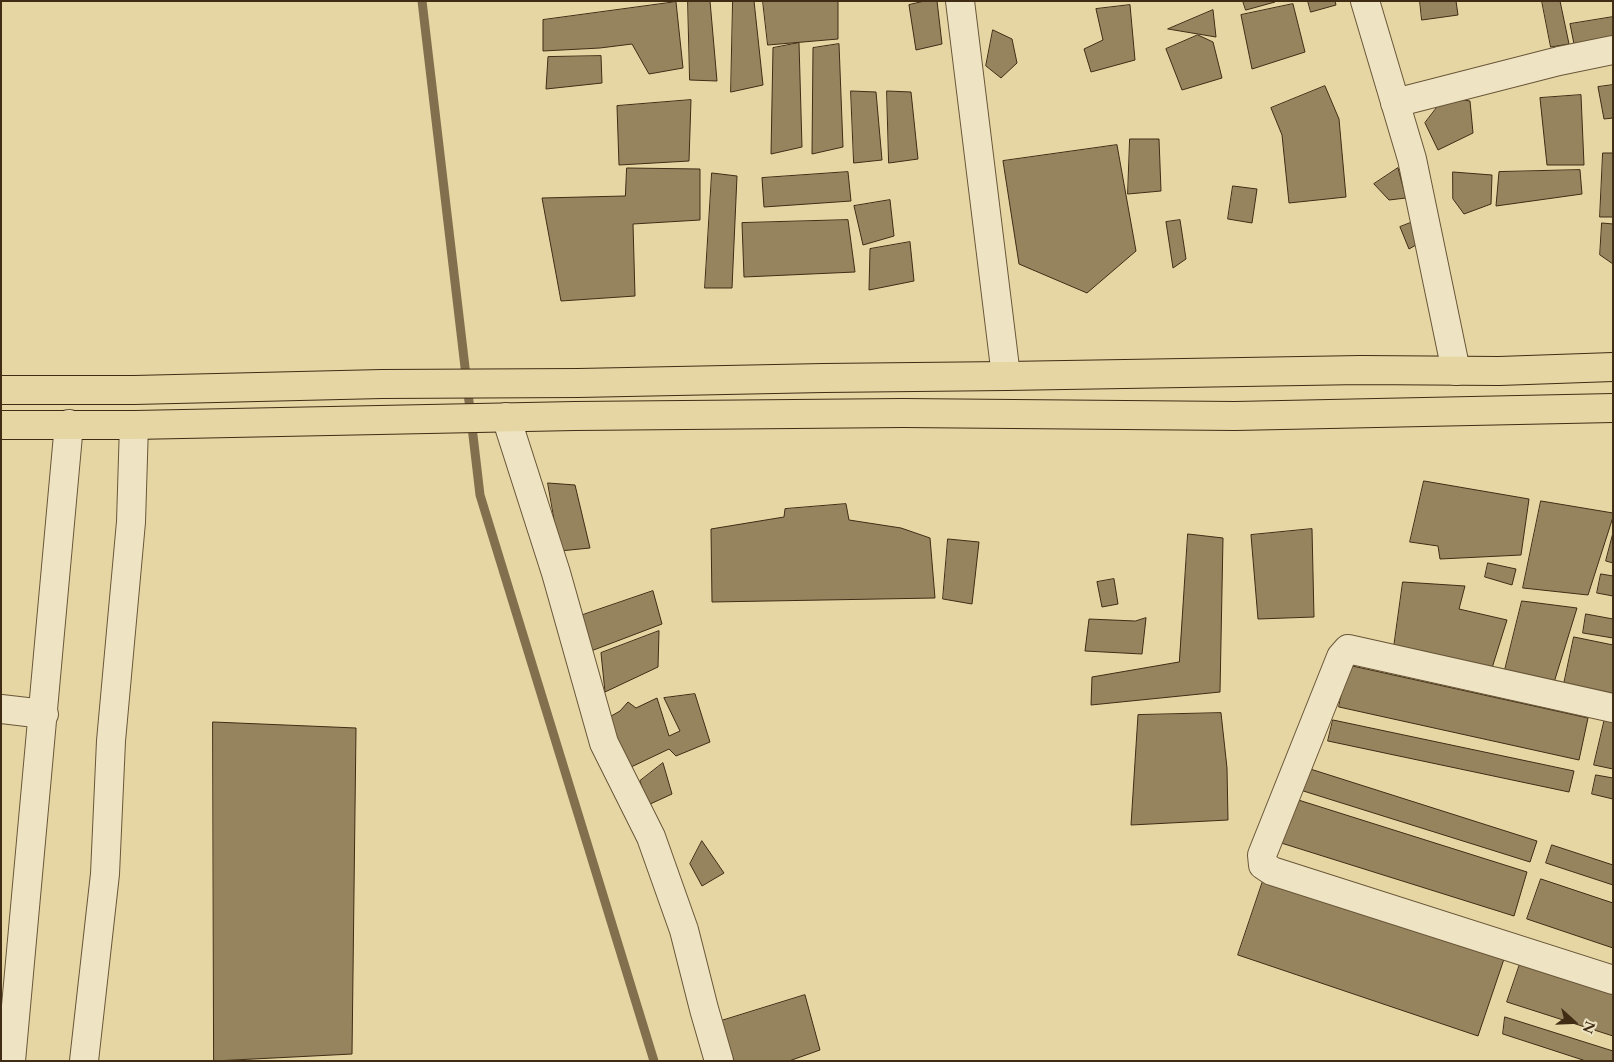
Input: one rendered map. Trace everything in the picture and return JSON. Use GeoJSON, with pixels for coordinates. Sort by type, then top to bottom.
{"type":"FeatureCollection","features":[{"type":"Feature","properties":{"kind":"main road"},"geometry":{"type":"LineString","coordinates":[[1,390],[134,390],[372,384],[578,383],[1351,370],[1499,371],[1613,367]]}},
{"type":"Feature","properties":{"kind":"main road"},"geometry":{"type":"LineString","coordinates":[[1,425],[134,425],[506,417],[893,413],[1235,416],[1613,408]]}},
{"type":"Feature","properties":{"kind":"street"},"geometry":{"type":"LineString","coordinates":[[960,1],[1006,376]]}},
{"type":"Feature","properties":{"kind":"street"},"geometry":{"type":"LineString","coordinates":[[1365,1],[1412,159],[1456,371]]}},
{"type":"Feature","properties":{"kind":"street"},"geometry":{"type":"LineString","coordinates":[[1395,103],[1559,61],[1613,50]]}},
{"type":"Feature","properties":{"kind":"street"},"geometry":{"type":"LineString","coordinates":[[506,417],[556,574],[604,744],[651,837],[684,930],[719,1061]]}},
{"type":"Feature","properties":{"kind":"street"},"geometry":{"type":"LineString","coordinates":[[12,1061],[69,424]]}},
{"type":"Feature","properties":{"kind":"street"},"geometry":{"type":"LineString","coordinates":[[84,1061],[105,874],[111,741],[131,522],[134,425]]}},
{"type":"Feature","properties":{"kind":"street"},"geometry":{"type":"LineString","coordinates":[[1613,708],[1348,649],[1341,657],[1262,855],[1263,865],[1272,871],[1613,980]]}},
{"type":"Feature","properties":{"kind":"street"},"geometry":{"type":"LineString","coordinates":[[1,709],[44,714]]}},
{"type":"Feature","properties":{"kind":"building"},"geometry":{"type":"Polygon","coordinates":[[[688,1],[710,1],[717,81],[690,80],[688,1]]]}},
{"type":"Feature","properties":{"kind":"building"},"geometry":{"type":"Polygon","coordinates":[[[733,1],[754,1],[763,85],[731,92],[733,1]]]}},
{"type":"Feature","properties":{"kind":"building"},"geometry":{"type":"Polygon","coordinates":[[[763,1],[838,1],[838,39],[768,45],[763,1]]]}},
{"type":"Feature","properties":{"kind":"building"},"geometry":{"type":"Polygon","coordinates":[[[925,1],[937,1],[942,44],[916,50],[909,5],[925,1]]]}},
{"type":"Feature","properties":{"kind":"building"},"geometry":{"type":"Polygon","coordinates":[[[1243,1],[1275,1],[1275,2],[1246,10],[1243,1]]]}},
{"type":"Feature","properties":{"kind":"building"},"geometry":{"type":"Polygon","coordinates":[[[1308,1],[1335,1],[1336,5],[1311,12],[1308,1]]]}},
{"type":"Feature","properties":{"kind":"building"},"geometry":{"type":"Polygon","coordinates":[[[1420,1],[1456,1],[1458,15],[1422,20],[1420,1]]]}},
{"type":"Feature","properties":{"kind":"building"},"geometry":{"type":"Polygon","coordinates":[[[1542,1],[1560,1],[1569,44],[1551,47],[1542,1]]]}},
{"type":"Feature","properties":{"kind":"building"},"geometry":{"type":"Polygon","coordinates":[[[676,2],[683,68],[649,74],[632,44],[543,51],[543,20],[676,2]]]}},
{"type":"Feature","properties":{"kind":"building"},"geometry":{"type":"Polygon","coordinates":[[[1293,4],[1305,52],[1252,69],[1241,15],[1293,4]]]}},
{"type":"Feature","properties":{"kind":"building"},"geometry":{"type":"Polygon","coordinates":[[[1130,5],[1135,60],[1091,72],[1084,49],[1103,40],[1096,9],[1130,5]]]}},
{"type":"Feature","properties":{"kind":"building"},"geometry":{"type":"Polygon","coordinates":[[[1213,10],[1216,37],[1168,29],[1213,10]]]}},
{"type":"Feature","properties":{"kind":"building"},"geometry":{"type":"Polygon","coordinates":[[[1613,17],[1613,37],[1574,44],[1570,24],[1613,17]]]}},
{"type":"Feature","properties":{"kind":"building"},"geometry":{"type":"Polygon","coordinates":[[[993,30],[1012,39],[1017,63],[1001,78],[986,66],[993,30]]]}},
{"type":"Feature","properties":{"kind":"building"},"geometry":{"type":"Polygon","coordinates":[[[1198,35],[1213,42],[1222,78],[1182,90],[1166,49],[1198,35]]]}},
{"type":"Feature","properties":{"kind":"building"},"geometry":{"type":"Polygon","coordinates":[[[799,43],[802,147],[771,154],[773,48],[799,43]]]}},
{"type":"Feature","properties":{"kind":"building"},"geometry":{"type":"Polygon","coordinates":[[[839,44],[843,147],[812,154],[813,48],[839,44]]]}},
{"type":"Feature","properties":{"kind":"building"},"geometry":{"type":"Polygon","coordinates":[[[601,56],[602,83],[546,89],[548,57],[601,56]]]}},
{"type":"Feature","properties":{"kind":"building"},"geometry":{"type":"Polygon","coordinates":[[[1613,85],[1613,118],[1604,119],[1598,87],[1613,85]]]}},
{"type":"Feature","properties":{"kind":"building"},"geometry":{"type":"Polygon","coordinates":[[[1325,86],[1339,119],[1346,197],[1289,203],[1282,135],[1271,108],[1325,86]]]}},
{"type":"Feature","properties":{"kind":"building"},"geometry":{"type":"Polygon","coordinates":[[[851,91],[876,92],[882,160],[854,163],[851,91]]]}},
{"type":"Feature","properties":{"kind":"building"},"geometry":{"type":"Polygon","coordinates":[[[887,91],[911,92],[918,159],[889,163],[887,91]]]}},
{"type":"Feature","properties":{"kind":"building"},"geometry":{"type":"Polygon","coordinates":[[[1581,95],[1584,165],[1547,165],[1540,98],[1581,95]]]}},
{"type":"Feature","properties":{"kind":"building"},"geometry":{"type":"Polygon","coordinates":[[[1445,97],[1470,101],[1473,133],[1438,150],[1425,123],[1445,97]]]}},
{"type":"Feature","properties":{"kind":"building"},"geometry":{"type":"Polygon","coordinates":[[[691,100],[689,161],[619,165],[617,106],[691,100]]]}},
{"type":"Feature","properties":{"kind":"building"},"geometry":{"type":"Polygon","coordinates":[[[1130,139],[1159,139],[1161,191],[1128,194],[1130,139]]]}},
{"type":"Feature","properties":{"kind":"building"},"geometry":{"type":"Polygon","coordinates":[[[1117,145],[1136,251],[1087,293],[1019,264],[1003,161],[1117,145]]]}},
{"type":"Feature","properties":{"kind":"building"},"geometry":{"type":"Polygon","coordinates":[[[1603,153],[1613,153],[1613,217],[1600,217],[1603,153]]]}},
{"type":"Feature","properties":{"kind":"building"},"geometry":{"type":"Polygon","coordinates":[[[627,168],[700,169],[700,220],[633,224],[635,296],[561,301],[542,198],[625,196],[627,168]]]}},
{"type":"Feature","properties":{"kind":"building"},"geometry":{"type":"Polygon","coordinates":[[[1398,168],[1406,198],[1389,200],[1374,184],[1398,168]]]}},
{"type":"Feature","properties":{"kind":"building"},"geometry":{"type":"Polygon","coordinates":[[[1580,170],[1582,194],[1496,206],[1499,172],[1580,170]]]}},
{"type":"Feature","properties":{"kind":"building"},"geometry":{"type":"Polygon","coordinates":[[[848,172],[851,201],[764,207],[762,178],[848,172]]]}},
{"type":"Feature","properties":{"kind":"building"},"geometry":{"type":"Polygon","coordinates":[[[1453,172],[1492,175],[1491,204],[1464,214],[1453,199],[1453,172]]]}},
{"type":"Feature","properties":{"kind":"building"},"geometry":{"type":"Polygon","coordinates":[[[712,173],[737,176],[732,288],[705,288],[712,173]]]}},
{"type":"Feature","properties":{"kind":"building"},"geometry":{"type":"Polygon","coordinates":[[[1233,186],[1257,189],[1252,223],[1228,219],[1233,186]]]}},
{"type":"Feature","properties":{"kind":"building"},"geometry":{"type":"Polygon","coordinates":[[[890,200],[894,236],[863,245],[854,206],[890,200]]]}},
{"type":"Feature","properties":{"kind":"building"},"geometry":{"type":"Polygon","coordinates":[[[848,220],[855,272],[744,277],[742,223],[848,220]]]}},
{"type":"Feature","properties":{"kind":"building"},"geometry":{"type":"Polygon","coordinates":[[[1180,220],[1186,259],[1173,268],[1166,222],[1180,220]]]}},
{"type":"Feature","properties":{"kind":"building"},"geometry":{"type":"Polygon","coordinates":[[[1418,220],[1421,242],[1409,249],[1400,227],[1418,220]]]}},
{"type":"Feature","properties":{"kind":"building"},"geometry":{"type":"Polygon","coordinates":[[[1602,223],[1613,224],[1613,264],[1600,255],[1602,223]]]}},
{"type":"Feature","properties":{"kind":"building"},"geometry":{"type":"Polygon","coordinates":[[[910,242],[914,281],[869,290],[870,249],[910,242]]]}},
{"type":"Feature","properties":{"kind":"building"},"geometry":{"type":"Polygon","coordinates":[[[1424,481],[1529,499],[1521,555],[1440,559],[1438,546],[1410,542],[1424,481]]]}},
{"type":"Feature","properties":{"kind":"building"},"geometry":{"type":"Polygon","coordinates":[[[548,483],[575,485],[590,548],[560,551],[548,483]]]}},
{"type":"Feature","properties":{"kind":"building"},"geometry":{"type":"Polygon","coordinates":[[[1541,501],[1613,513],[1588,595],[1523,588],[1541,501]]]}},
{"type":"Feature","properties":{"kind":"building"},"geometry":{"type":"Polygon","coordinates":[[[846,504],[849,520],[901,528],[930,538],[935,598],[712,602],[711,529],[784,517],[785,509],[846,504]]]}},
{"type":"Feature","properties":{"kind":"building"},"geometry":{"type":"Polygon","coordinates":[[[1312,529],[1314,617],[1258,619],[1251,535],[1312,529]]]}},
{"type":"Feature","properties":{"kind":"building"},"geometry":{"type":"Polygon","coordinates":[[[1613,533],[1613,563],[1606,561],[1613,533]]]}},
{"type":"Feature","properties":{"kind":"building"},"geometry":{"type":"Polygon","coordinates":[[[1188,534],[1223,538],[1220,692],[1091,705],[1092,677],[1179,662],[1188,534]]]}},
{"type":"Feature","properties":{"kind":"building"},"geometry":{"type":"Polygon","coordinates":[[[948,539],[979,542],[972,604],[943,599],[948,539]]]}},
{"type":"Feature","properties":{"kind":"building"},"geometry":{"type":"Polygon","coordinates":[[[1488,563],[1516,569],[1512,585],[1485,577],[1488,563]]]}},
{"type":"Feature","properties":{"kind":"building"},"geometry":{"type":"Polygon","coordinates":[[[1601,574],[1613,576],[1613,596],[1597,593],[1601,574]]]}},
{"type":"Feature","properties":{"kind":"building"},"geometry":{"type":"Polygon","coordinates":[[[1114,579],[1118,604],[1102,607],[1097,582],[1114,579]]]}},
{"type":"Feature","properties":{"kind":"building"},"geometry":{"type":"Polygon","coordinates":[[[1403,582],[1465,586],[1459,609],[1507,620],[1492,668],[1394,647],[1403,582]]]}},
{"type":"Feature","properties":{"kind":"building"},"geometry":{"type":"Polygon","coordinates":[[[653,591],[662,624],[591,651],[577,617],[653,591]]]}},
{"type":"Feature","properties":{"kind":"building"},"geometry":{"type":"Polygon","coordinates":[[[1522,601],[1577,608],[1552,689],[1503,678],[1522,601]]]}},
{"type":"Feature","properties":{"kind":"building"},"geometry":{"type":"Polygon","coordinates":[[[1586,614],[1613,619],[1613,638],[1583,633],[1586,614]]]}},
{"type":"Feature","properties":{"kind":"building"},"geometry":{"type":"Polygon","coordinates":[[[1146,618],[1142,654],[1085,651],[1089,619],[1135,621],[1146,618]]]}},
{"type":"Feature","properties":{"kind":"building"},"geometry":{"type":"Polygon","coordinates":[[[659,631],[658,667],[605,692],[601,653],[659,631]]]}},
{"type":"Feature","properties":{"kind":"building"},"geometry":{"type":"Polygon","coordinates":[[[1574,637],[1613,645],[1613,694],[1564,684],[1574,637]]]}},
{"type":"Feature","properties":{"kind":"building"},"geometry":{"type":"Polygon","coordinates":[[[1348,665],[1588,718],[1579,760],[1339,707],[1348,665]]]}},
{"type":"Feature","properties":{"kind":"building"},"geometry":{"type":"Polygon","coordinates":[[[695,694],[710,742],[676,756],[669,749],[629,768],[606,719],[620,711],[628,702],[636,708],[657,698],[669,736],[680,731],[664,698],[695,694]]]}},
{"type":"Feature","properties":{"kind":"building"},"geometry":{"type":"Polygon","coordinates":[[[1221,713],[1227,768],[1228,820],[1131,825],[1138,715],[1221,713]]]}},
{"type":"Feature","properties":{"kind":"building"},"geometry":{"type":"Polygon","coordinates":[[[1605,718],[1613,720],[1613,769],[1594,765],[1605,718]]]}},
{"type":"Feature","properties":{"kind":"building"},"geometry":{"type":"Polygon","coordinates":[[[1333,720],[1574,771],[1569,792],[1328,741],[1333,720]]]}},
{"type":"Feature","properties":{"kind":"building"},"geometry":{"type":"Polygon","coordinates":[[[213,722],[356,728],[352,1054],[214,1061],[213,722]]]}},
{"type":"Feature","properties":{"kind":"building"},"geometry":{"type":"Polygon","coordinates":[[[663,763],[672,794],[648,805],[640,781],[663,763]]]}},
{"type":"Feature","properties":{"kind":"building"},"geometry":{"type":"Polygon","coordinates":[[[1304,767],[1537,841],[1530,862],[1297,789],[1304,767]]]}},
{"type":"Feature","properties":{"kind":"building"},"geometry":{"type":"Polygon","coordinates":[[[1596,775],[1613,778],[1613,799],[1592,794],[1596,775]]]}},
{"type":"Feature","properties":{"kind":"building"},"geometry":{"type":"Polygon","coordinates":[[[1292,798],[1527,872],[1514,916],[1278,842],[1292,798]]]}},
{"type":"Feature","properties":{"kind":"building"},"geometry":{"type":"Polygon","coordinates":[[[702,841],[724,873],[702,886],[690,864],[702,841]]]}},
{"type":"Feature","properties":{"kind":"building"},"geometry":{"type":"Polygon","coordinates":[[[1552,845],[1613,865],[1613,885],[1546,863],[1552,845]]]}},
{"type":"Feature","properties":{"kind":"building"},"geometry":{"type":"Polygon","coordinates":[[[1265,875],[1505,956],[1478,1036],[1238,955],[1265,875]]]}},
{"type":"Feature","properties":{"kind":"building"},"geometry":{"type":"Polygon","coordinates":[[[1541,879],[1613,903],[1613,948],[1527,919],[1541,879]]]}},
{"type":"Feature","properties":{"kind":"building"},"geometry":{"type":"Polygon","coordinates":[[[1521,961],[1613,991],[1613,1036],[1507,1002],[1521,961]]]}},
{"type":"Feature","properties":{"kind":"building"},"geometry":{"type":"Polygon","coordinates":[[[805,995],[820,1050],[789,1061],[734,1061],[721,1021],[805,995]]]}},
{"type":"Feature","properties":{"kind":"building"},"geometry":{"type":"Polygon","coordinates":[[[1505,1017],[1613,1051],[1613,1061],[1586,1061],[1503,1034],[1505,1017]]]}},
{"type":"Feature","properties":{"kind":"waterway"},"geometry":{"type":"LineString","coordinates":[[422,1],[480,495],[654,1061]]}}]}
